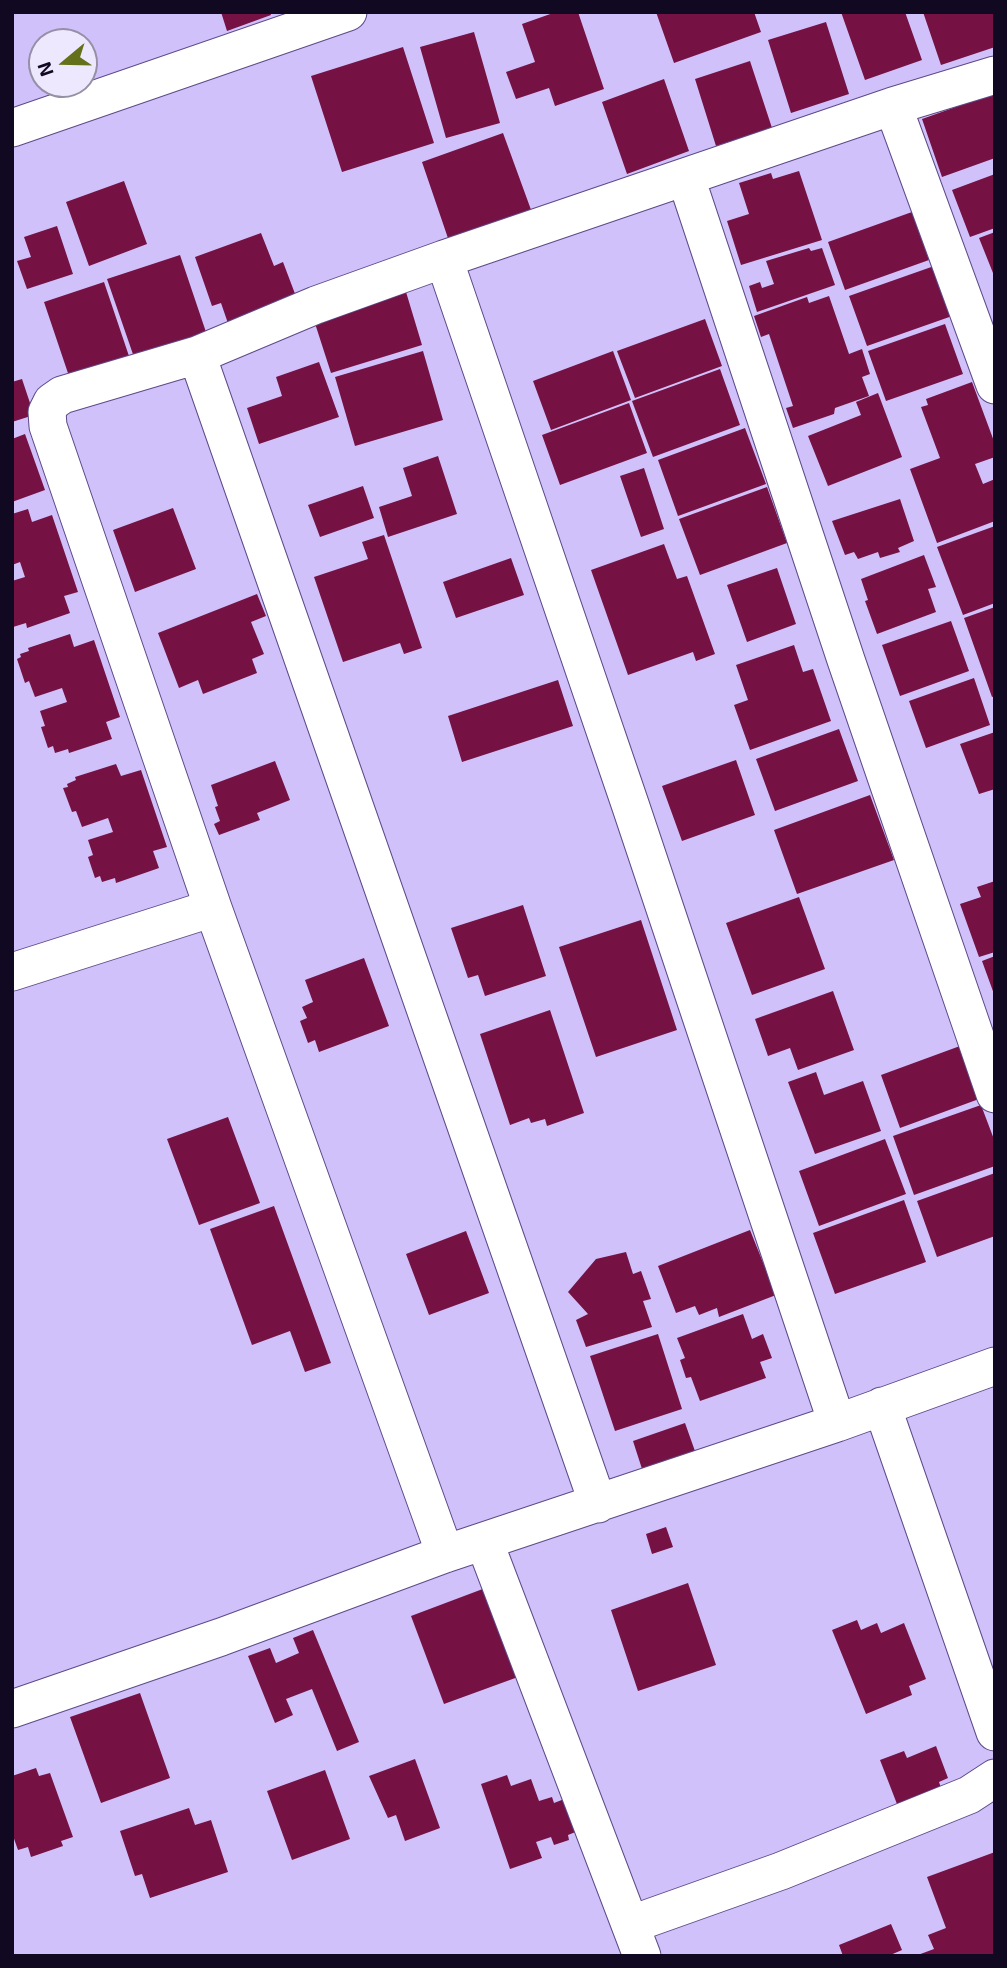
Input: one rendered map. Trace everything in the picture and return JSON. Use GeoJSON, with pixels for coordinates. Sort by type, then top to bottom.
{"type":"FeatureCollection","features":[{"type":"Feature","properties":{"kind":"street"},"geometry":{"type":"LineString","coordinates":[[12,128],[348,12]]}},
{"type":"Feature","properties":{"kind":"street"},"geometry":{"type":"LineString","coordinates":[[445,1554],[213,908],[48,426],[47,412],[52,402],[62,395],[197,355],[316,305],[444,259],[893,106],[995,75]]}},
{"type":"Feature","properties":{"kind":"street"},"geometry":{"type":"LineString","coordinates":[[893,106],[995,385]]}},
{"type":"Feature","properties":{"kind":"street"},"geometry":{"type":"LineString","coordinates":[[686,178],[850,673],[995,1094]]}},
{"type":"Feature","properties":{"kind":"street"},"geometry":{"type":"LineString","coordinates":[[444,259],[837,1423]]}},
{"type":"Feature","properties":{"kind":"street"},"geometry":{"type":"LineString","coordinates":[[197,355],[598,1504]]}},
{"type":"Feature","properties":{"kind":"street"},"geometry":{"type":"LineString","coordinates":[[12,972],[213,908]]}},
{"type":"Feature","properties":{"kind":"street"},"geometry":{"type":"LineString","coordinates":[[12,1709],[221,1637],[445,1554],[837,1423],[995,1366]]}},
{"type":"Feature","properties":{"kind":"street"},"geometry":{"type":"LineString","coordinates":[[881,1406],[995,1732]]}},
{"type":"Feature","properties":{"kind":"street"},"geometry":{"type":"LineString","coordinates":[[484,1541],[637,1940],[780,1871],[969,1795],[995,1779]]}},
{"type":"Feature","properties":{"kind":"building"},"geometry":{"type":"Polygon","coordinates":[[[221,12],[270,12],[271,15],[227,31],[221,12]]]}},
{"type":"Feature","properties":{"kind":"building"},"geometry":{"type":"Polygon","coordinates":[[[556,12],[578,12],[604,89],[555,106],[549,88],[516,99],[506,72],[535,62],[522,24],[556,12]]]}},
{"type":"Feature","properties":{"kind":"building"},"geometry":{"type":"Polygon","coordinates":[[[656,12],[754,12],[761,32],[674,63],[656,12]]]}},
{"type":"Feature","properties":{"kind":"building"},"geometry":{"type":"Polygon","coordinates":[[[841,12],[905,12],[922,60],[865,80],[841,12]]]}},
{"type":"Feature","properties":{"kind":"building"},"geometry":{"type":"Polygon","coordinates":[[[923,12],[995,12],[995,47],[941,65],[923,12]]]}},
{"type":"Feature","properties":{"kind":"building"},"geometry":{"type":"Polygon","coordinates":[[[826,22],[849,94],[791,113],[768,40],[826,22]]]}},
{"type":"Feature","properties":{"kind":"building"},"geometry":{"type":"Polygon","coordinates":[[[474,32],[500,123],[446,138],[420,47],[474,32]]]}},
{"type":"Feature","properties":{"kind":"building"},"geometry":{"type":"Polygon","coordinates":[[[403,47],[434,143],[342,172],[311,76],[403,47]]]}},
{"type":"Feature","properties":{"kind":"building"},"geometry":{"type":"Polygon","coordinates":[[[750,61],[772,128],[716,146],[695,79],[750,61]]]}},
{"type":"Feature","properties":{"kind":"building"},"geometry":{"type":"Polygon","coordinates":[[[664,79],[689,151],[627,174],[602,102],[664,79]]]}},
{"type":"Feature","properties":{"kind":"building"},"geometry":{"type":"Polygon","coordinates":[[[995,93],[995,158],[942,177],[922,119],[995,93]]]}},
{"type":"Feature","properties":{"kind":"building"},"geometry":{"type":"Polygon","coordinates":[[[503,133],[534,218],[451,247],[422,162],[503,133]]]}},
{"type":"Feature","properties":{"kind":"building"},"geometry":{"type":"Polygon","coordinates":[[[799,171],[822,240],[741,265],[727,221],[749,214],[739,183],[771,173],[773,179],[799,171]]]}},
{"type":"Feature","properties":{"kind":"building"},"geometry":{"type":"Polygon","coordinates":[[[995,174],[995,228],[970,237],[952,190],[995,174]]]}},
{"type":"Feature","properties":{"kind":"building"},"geometry":{"type":"Polygon","coordinates":[[[124,181],[147,244],[89,266],[66,202],[124,181]]]}},
{"type":"Feature","properties":{"kind":"building"},"geometry":{"type":"Polygon","coordinates":[[[912,212],[929,260],[845,290],[828,242],[912,212]]]}},
{"type":"Feature","properties":{"kind":"building"},"geometry":{"type":"Polygon","coordinates":[[[57,226],[73,274],[27,289],[17,261],[31,257],[24,237],[57,226]]]}},
{"type":"Feature","properties":{"kind":"building"},"geometry":{"type":"Polygon","coordinates":[[[995,232],[995,278],[979,238],[995,232]]]}},
{"type":"Feature","properties":{"kind":"building"},"geometry":{"type":"Polygon","coordinates":[[[261,233],[274,266],[283,262],[300,307],[231,332],[221,303],[212,306],[195,257],[261,233]]]}},
{"type":"Feature","properties":{"kind":"building"},"geometry":{"type":"Polygon","coordinates":[[[809,248],[811,251],[822,248],[835,285],[757,312],[749,286],[760,282],[762,288],[774,284],[766,261],[809,248]]]}},
{"type":"Feature","properties":{"kind":"building"},"geometry":{"type":"Polygon","coordinates":[[[180,255],[208,338],[136,363],[107,279],[180,255]]]}},
{"type":"Feature","properties":{"kind":"building"},"geometry":{"type":"Polygon","coordinates":[[[937,265],[955,315],[867,346],[849,296],[937,265]]]}},
{"type":"Feature","properties":{"kind":"building"},"geometry":{"type":"Polygon","coordinates":[[[104,282],[133,368],[73,388],[44,302],[104,282]]]}},
{"type":"Feature","properties":{"kind":"building"},"geometry":{"type":"Polygon","coordinates":[[[403,282],[422,345],[331,373],[311,311],[403,282]]]}},
{"type":"Feature","properties":{"kind":"building"},"geometry":{"type":"Polygon","coordinates":[[[829,296],[849,354],[862,349],[870,374],[862,377],[869,396],[835,408],[834,414],[793,428],[786,408],[793,406],[769,334],[761,337],[754,316],[807,297],[809,303],[829,296]]]}},
{"type":"Feature","properties":{"kind":"building"},"geometry":{"type":"Polygon","coordinates":[[[705,319],[722,366],[635,398],[617,351],[705,319]]]}},
{"type":"Feature","properties":{"kind":"building"},"geometry":{"type":"Polygon","coordinates":[[[945,324],[963,374],[886,401],[868,351],[945,324]]]}},
{"type":"Feature","properties":{"kind":"building"},"geometry":{"type":"Polygon","coordinates":[[[423,351],[443,420],[355,446],[335,377],[423,351]]]}},
{"type":"Feature","properties":{"kind":"building"},"geometry":{"type":"Polygon","coordinates":[[[613,351],[631,400],[551,430],[533,381],[613,351]]]}},
{"type":"Feature","properties":{"kind":"building"},"geometry":{"type":"Polygon","coordinates":[[[319,362],[339,417],[259,444],[247,408],[282,396],[276,377],[319,362]]]}},
{"type":"Feature","properties":{"kind":"building"},"geometry":{"type":"Polygon","coordinates":[[[720,369],[740,425],[653,457],[632,401],[720,369]]]}},
{"type":"Feature","properties":{"kind":"building"},"geometry":{"type":"Polygon","coordinates":[[[22,379],[34,415],[12,422],[12,382],[22,379]]]}},
{"type":"Feature","properties":{"kind":"building"},"geometry":{"type":"Polygon","coordinates":[[[972,382],[995,444],[995,457],[975,464],[983,484],[995,479],[995,521],[937,543],[910,469],[940,458],[921,407],[928,405],[926,399],[972,382]]]}},
{"type":"Feature","properties":{"kind":"building"},"geometry":{"type":"Polygon","coordinates":[[[878,393],[902,457],[828,486],[808,436],[861,415],[856,402],[878,393]]]}},
{"type":"Feature","properties":{"kind":"building"},"geometry":{"type":"Polygon","coordinates":[[[629,403],[647,453],[560,485],[542,435],[629,403]]]}},
{"type":"Feature","properties":{"kind":"building"},"geometry":{"type":"Polygon","coordinates":[[[745,428],[766,484],[678,516],[658,460],[745,428]]]}},
{"type":"Feature","properties":{"kind":"building"},"geometry":{"type":"Polygon","coordinates":[[[25,434],[45,490],[12,502],[12,439],[25,434]]]}},
{"type":"Feature","properties":{"kind":"building"},"geometry":{"type":"Polygon","coordinates":[[[438,456],[457,514],[388,537],[379,507],[412,496],[403,468],[438,456]]]}},
{"type":"Feature","properties":{"kind":"building"},"geometry":{"type":"Polygon","coordinates":[[[644,468],[664,529],[641,537],[620,476],[644,468]]]}},
{"type":"Feature","properties":{"kind":"building"},"geometry":{"type":"Polygon","coordinates":[[[363,486],[374,518],[320,537],[308,505],[363,486]]]}},
{"type":"Feature","properties":{"kind":"building"},"geometry":{"type":"Polygon","coordinates":[[[767,487],[787,543],[700,575],[679,519],[767,487]]]}},
{"type":"Feature","properties":{"kind":"building"},"geometry":{"type":"Polygon","coordinates":[[[900,499],[914,541],[898,548],[900,552],[880,558],[878,552],[858,559],[854,552],[845,555],[832,521],[900,499]]]}},
{"type":"Feature","properties":{"kind":"building"},"geometry":{"type":"Polygon","coordinates":[[[173,508],[196,569],[135,592],[113,530],[173,508]]]}},
{"type":"Feature","properties":{"kind":"building"},"geometry":{"type":"Polygon","coordinates":[[[28,509],[32,522],[52,515],[78,592],[64,596],[70,613],[27,628],[26,623],[13,627],[12,581],[25,577],[20,562],[12,565],[12,514],[28,509]]]}},
{"type":"Feature","properties":{"kind":"building"},"geometry":{"type":"Polygon","coordinates":[[[995,526],[995,603],[963,615],[937,547],[995,526]]]}},
{"type":"Feature","properties":{"kind":"building"},"geometry":{"type":"Polygon","coordinates":[[[384,535],[422,648],[404,654],[400,643],[343,662],[314,577],[368,559],[362,542],[384,535]]]}},
{"type":"Feature","properties":{"kind":"building"},"geometry":{"type":"Polygon","coordinates":[[[664,544],[677,579],[687,576],[715,654],[696,661],[693,652],[628,675],[591,570],[664,544]]]}},
{"type":"Feature","properties":{"kind":"building"},"geometry":{"type":"Polygon","coordinates":[[[924,555],[936,587],[928,589],[936,612],[877,634],[865,601],[868,600],[861,579],[924,555]]]}},
{"type":"Feature","properties":{"kind":"building"},"geometry":{"type":"Polygon","coordinates":[[[511,558],[524,595],[456,618],[443,582],[511,558]]]}},
{"type":"Feature","properties":{"kind":"building"},"geometry":{"type":"Polygon","coordinates":[[[777,568],[796,624],[747,642],[727,585],[777,568]]]}},
{"type":"Feature","properties":{"kind":"building"},"geometry":{"type":"Polygon","coordinates":[[[257,594],[266,616],[251,622],[264,654],[252,659],[257,673],[203,694],[198,680],[179,688],[158,633],[257,594]]]}},
{"type":"Feature","properties":{"kind":"building"},"geometry":{"type":"Polygon","coordinates":[[[995,607],[995,696],[992,697],[964,618],[995,607]]]}},
{"type":"Feature","properties":{"kind":"building"},"geometry":{"type":"Polygon","coordinates":[[[951,621],[969,671],[900,696],[882,645],[951,621]]]}},
{"type":"Feature","properties":{"kind":"building"},"geometry":{"type":"Polygon","coordinates":[[[70,634],[74,647],[94,640],[120,717],[106,722],[112,739],[69,753],[68,749],[55,753],[53,746],[48,748],[41,727],[45,726],[40,711],[67,702],[62,688],[35,697],[29,681],[25,683],[17,659],[21,657],[20,654],[29,651],[28,648],[70,634]]]}},
{"type":"Feature","properties":{"kind":"building"},"geometry":{"type":"Polygon","coordinates":[[[794,645],[803,672],[813,669],[831,721],[750,750],[734,705],[748,700],[736,665],[794,645]]]}},
{"type":"Feature","properties":{"kind":"building"},"geometry":{"type":"Polygon","coordinates":[[[974,678],[990,725],[926,748],[909,701],[974,678]]]}},
{"type":"Feature","properties":{"kind":"building"},"geometry":{"type":"Polygon","coordinates":[[[558,680],[573,726],[462,762],[448,716],[558,680]]]}},
{"type":"Feature","properties":{"kind":"building"},"geometry":{"type":"Polygon","coordinates":[[[839,729],[858,781],[775,811],[756,759],[839,729]]]}},
{"type":"Feature","properties":{"kind":"building"},"geometry":{"type":"Polygon","coordinates":[[[995,732],[995,789],[979,794],[960,744],[995,732]]]}},
{"type":"Feature","properties":{"kind":"building"},"geometry":{"type":"Polygon","coordinates":[[[736,760],[755,815],[682,841],[662,786],[736,760]]]}},
{"type":"Feature","properties":{"kind":"building"},"geometry":{"type":"Polygon","coordinates":[[[275,761],[290,800],[257,813],[260,820],[219,835],[214,824],[220,821],[215,807],[218,806],[211,785],[275,761]]]}},
{"type":"Feature","properties":{"kind":"building"},"geometry":{"type":"Polygon","coordinates":[[[116,764],[121,776],[141,770],[167,847],[153,851],[159,868],[116,883],[115,878],[102,882],[100,876],[95,878],[88,857],[93,855],[88,840],[113,832],[108,818],[82,827],[76,811],[72,812],[63,788],[76,780],[75,777],[116,764]]]}},
{"type":"Feature","properties":{"kind":"building"},"geometry":{"type":"Polygon","coordinates":[[[870,795],[894,860],[797,894],[774,830],[870,795]]]}},
{"type":"Feature","properties":{"kind":"building"},"geometry":{"type":"Polygon","coordinates":[[[995,881],[995,952],[979,957],[960,904],[981,897],[977,887],[995,881]]]}},
{"type":"Feature","properties":{"kind":"building"},"geometry":{"type":"Polygon","coordinates":[[[799,897],[825,969],[752,995],[726,923],[799,897]]]}},
{"type":"Feature","properties":{"kind":"building"},"geometry":{"type":"Polygon","coordinates":[[[523,905],[546,976],[485,996],[478,975],[468,978],[451,928],[523,905]]]}},
{"type":"Feature","properties":{"kind":"building"},"geometry":{"type":"Polygon","coordinates":[[[641,920],[677,1030],[596,1057],[559,947],[641,920]]]}},
{"type":"Feature","properties":{"kind":"building"},"geometry":{"type":"Polygon","coordinates":[[[995,956],[995,994],[994,994],[982,961],[995,956]]]}},
{"type":"Feature","properties":{"kind":"building"},"geometry":{"type":"Polygon","coordinates":[[[364,958],[389,1026],[319,1052],[315,1040],[308,1043],[300,1021],[307,1018],[302,1007],[313,1002],[305,980],[364,958]]]}},
{"type":"Feature","properties":{"kind":"building"},"geometry":{"type":"Polygon","coordinates":[[[833,991],[854,1050],[798,1070],[790,1048],[768,1056],[755,1019],[833,991]]]}},
{"type":"Feature","properties":{"kind":"building"},"geometry":{"type":"Polygon","coordinates":[[[550,1010],[584,1113],[547,1126],[545,1119],[531,1123],[529,1118],[510,1125],[480,1034],[550,1010]]]}},
{"type":"Feature","properties":{"kind":"building"},"geometry":{"type":"Polygon","coordinates":[[[960,1046],[979,1099],[900,1128],[881,1075],[960,1046]]]}},
{"type":"Feature","properties":{"kind":"building"},"geometry":{"type":"Polygon","coordinates":[[[816,1072],[824,1095],[863,1081],[881,1131],[815,1154],[788,1082],[816,1072]]]}},
{"type":"Feature","properties":{"kind":"building"},"geometry":{"type":"Polygon","coordinates":[[[981,1105],[995,1142],[995,1166],[914,1195],[893,1136],[981,1105]]]}},
{"type":"Feature","properties":{"kind":"building"},"geometry":{"type":"Polygon","coordinates":[[[228,1117],[260,1203],[199,1225],[167,1139],[228,1117]]]}},
{"type":"Feature","properties":{"kind":"building"},"geometry":{"type":"Polygon","coordinates":[[[885,1139],[906,1194],[819,1226],[799,1171],[885,1139]]]}},
{"type":"Feature","properties":{"kind":"building"},"geometry":{"type":"Polygon","coordinates":[[[995,1173],[995,1236],[937,1257],[917,1201],[995,1173]]]}},
{"type":"Feature","properties":{"kind":"building"},"geometry":{"type":"Polygon","coordinates":[[[904,1200],[926,1262],[835,1294],[813,1233],[904,1200]]]}},
{"type":"Feature","properties":{"kind":"building"},"geometry":{"type":"Polygon","coordinates":[[[274,1206],[331,1363],[305,1372],[290,1331],[252,1345],[210,1229],[274,1206]]]}},
{"type":"Feature","properties":{"kind":"building"},"geometry":{"type":"Polygon","coordinates":[[[750,1230],[776,1295],[719,1317],[717,1308],[699,1315],[695,1306],[676,1313],[658,1266],[750,1230]]]}},
{"type":"Feature","properties":{"kind":"building"},"geometry":{"type":"Polygon","coordinates":[[[466,1231],[489,1293],[429,1315],[406,1254],[466,1231]]]}},
{"type":"Feature","properties":{"kind":"building"},"geometry":{"type":"Polygon","coordinates":[[[626,1252],[633,1274],[641,1271],[651,1299],[643,1301],[652,1327],[586,1347],[576,1320],[588,1314],[568,1292],[596,1259],[626,1252]]]}},
{"type":"Feature","properties":{"kind":"building"},"geometry":{"type":"Polygon","coordinates":[[[743,1314],[752,1339],[763,1334],[772,1358],[760,1362],[766,1378],[700,1401],[691,1377],[686,1378],[680,1360],[685,1358],[677,1338],[743,1314]]]}},
{"type":"Feature","properties":{"kind":"building"},"geometry":{"type":"Polygon","coordinates":[[[658,1334],[682,1409],[615,1431],[590,1356],[658,1334]]]}},
{"type":"Feature","properties":{"kind":"building"},"geometry":{"type":"Polygon","coordinates":[[[685,1423],[696,1454],[643,1472],[633,1441],[685,1423]]]}},
{"type":"Feature","properties":{"kind":"building"},"geometry":{"type":"Polygon","coordinates":[[[666,1527],[673,1547],[652,1554],[646,1534],[666,1527]]]}},
{"type":"Feature","properties":{"kind":"building"},"geometry":{"type":"Polygon","coordinates":[[[688,1583],[716,1665],[638,1691],[611,1610],[688,1583]]]}},
{"type":"Feature","properties":{"kind":"building"},"geometry":{"type":"Polygon","coordinates":[[[496,1584],[529,1673],[444,1704],[411,1616],[496,1584]]]}},
{"type":"Feature","properties":{"kind":"building"},"geometry":{"type":"Polygon","coordinates":[[[857,1620],[861,1630],[877,1623],[881,1633],[904,1623],[926,1679],[909,1686],[912,1695],[866,1714],[832,1630],[857,1620]]]}},
{"type":"Feature","properties":{"kind":"building"},"geometry":{"type":"Polygon","coordinates":[[[313,1630],[359,1742],[337,1751],[312,1689],[286,1699],[293,1715],[275,1723],[248,1656],[270,1648],[276,1663],[299,1653],[293,1638],[313,1630]]]}},
{"type":"Feature","properties":{"kind":"building"},"geometry":{"type":"Polygon","coordinates":[[[140,1693],[170,1778],[101,1803],[70,1717],[140,1693]]]}},
{"type":"Feature","properties":{"kind":"building"},"geometry":{"type":"Polygon","coordinates":[[[936,1746],[948,1778],[939,1782],[945,1800],[902,1817],[880,1760],[904,1751],[907,1758],[936,1746]]]}},
{"type":"Feature","properties":{"kind":"building"},"geometry":{"type":"Polygon","coordinates":[[[415,1759],[440,1828],[405,1841],[396,1815],[388,1818],[369,1776],[415,1759]]]}},
{"type":"Feature","properties":{"kind":"building"},"geometry":{"type":"Polygon","coordinates":[[[36,1768],[39,1776],[50,1773],[73,1837],[61,1841],[63,1846],[31,1857],[28,1847],[18,1850],[12,1833],[12,1776],[36,1768]]]}},
{"type":"Feature","properties":{"kind":"building"},"geometry":{"type":"Polygon","coordinates":[[[325,1770],[350,1839],[292,1860],[267,1791],[325,1770]]]}},
{"type":"Feature","properties":{"kind":"building"},"geometry":{"type":"Polygon","coordinates":[[[507,1775],[511,1786],[531,1779],[539,1801],[552,1797],[554,1803],[567,1798],[578,1831],[568,1835],[569,1840],[554,1845],[551,1837],[536,1842],[542,1858],[510,1869],[481,1784],[507,1775]]]}},
{"type":"Feature","properties":{"kind":"building"},"geometry":{"type":"Polygon","coordinates":[[[189,1808],[195,1825],[211,1820],[228,1872],[150,1898],[142,1874],[135,1876],[120,1831],[189,1808]]]}},
{"type":"Feature","properties":{"kind":"building"},"geometry":{"type":"Polygon","coordinates":[[[995,1852],[995,1956],[915,1956],[934,1949],[928,1935],[946,1928],[927,1877],[995,1852]]]}},
{"type":"Feature","properties":{"kind":"building"},"geometry":{"type":"Polygon","coordinates":[[[891,1924],[902,1950],[888,1956],[843,1956],[839,1945],[891,1924]]]}}]}
